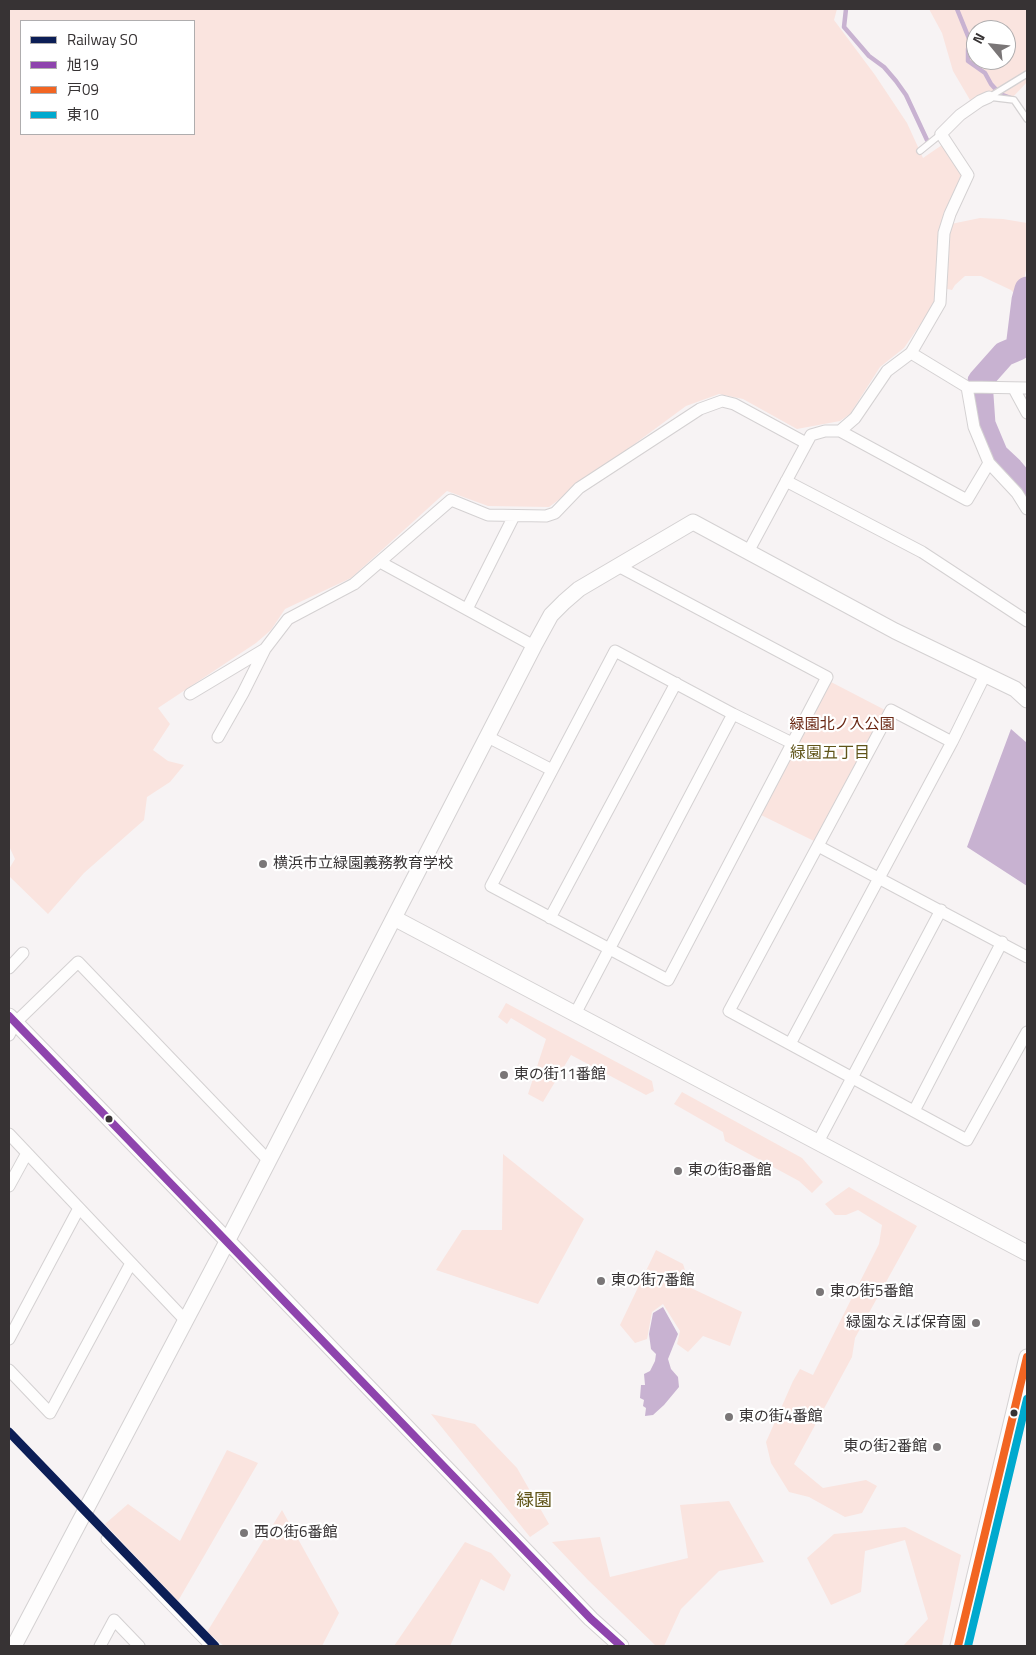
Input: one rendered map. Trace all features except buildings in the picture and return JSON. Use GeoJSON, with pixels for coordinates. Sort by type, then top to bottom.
{"type":"FeatureCollection","features":[{"type":"Feature","properties":{"kind":"street"},"geometry":{"type":"LineString","coordinates":[[840,431],[855,418],[887,370],[911,353],[940,303],[944,232],[968,175],[941,134],[960,115],[992,96]]}},
{"type":"Feature","properties":{"kind":"street"},"geometry":{"type":"LineString","coordinates":[[911,353],[967,387],[1027,388]]}},
{"type":"Feature","properties":{"kind":"street"},"geometry":{"type":"LineString","coordinates":[[967,387],[974,427],[989,463],[1017,493],[1027,509]]}},
{"type":"Feature","properties":{"kind":"street"},"geometry":{"type":"LineString","coordinates":[[1014,389],[1027,413]]}},
{"type":"Feature","properties":{"kind":"street"},"geometry":{"type":"LineString","coordinates":[[218,737],[265,649],[288,619],[354,584],[451,500],[488,515],[546,516],[555,513],[579,488],[700,409],[722,401],[734,404],[806,443]]}},
{"type":"Feature","properties":{"kind":"street"},"geometry":{"type":"LineString","coordinates":[[748,552],[811,434],[825,430],[840,431],[967,500],[989,463]]}},
{"type":"Feature","properties":{"kind":"street"},"geometry":{"type":"LineString","coordinates":[[786,481],[922,552],[1027,621]]}},
{"type":"Feature","properties":{"kind":"street"},"geometry":{"type":"LineString","coordinates":[[467,609],[514,516]]}},
{"type":"Feature","properties":{"kind":"street"},"geometry":{"type":"LineString","coordinates":[[14,1646],[228,1241],[486,736],[551,615],[564,602],[579,589],[693,522],[895,631],[1015,689],[1027,700]]}},
{"type":"Feature","properties":{"kind":"street"},"geometry":{"type":"LineString","coordinates":[[380,562],[534,646]]}},
{"type":"Feature","properties":{"kind":"street"},"geometry":{"type":"LineString","coordinates":[[618,566],[828,677],[668,980],[491,886],[616,651],[733,714],[792,743]]}},
{"type":"Feature","properties":{"kind":"street"},"geometry":{"type":"LineString","coordinates":[[190,694],[265,649]]}},
{"type":"Feature","properties":{"kind":"street"},"geometry":{"type":"LineString","coordinates":[[790,1044],[880,878],[985,676]]}},
{"type":"Feature","properties":{"kind":"street"},"geometry":{"type":"LineString","coordinates":[[550,918],[676,683]]}},
{"type":"Feature","properties":{"kind":"street"},"geometry":{"type":"LineString","coordinates":[[952,742],[891,710],[729,1011],[967,1140],[1027,1032]]}},
{"type":"Feature","properties":{"kind":"street"},"geometry":{"type":"LineString","coordinates":[[575,1014],[733,714]]}},
{"type":"Feature","properties":{"kind":"street"},"geometry":{"type":"LineString","coordinates":[[486,736],[552,770]]}},
{"type":"Feature","properties":{"kind":"street"},"geometry":{"type":"LineString","coordinates":[[818,846],[1002,942],[1027,957]]}},
{"type":"Feature","properties":{"kind":"street"},"geometry":{"type":"LineString","coordinates":[[818,1142],[941,910]]}},
{"type":"Feature","properties":{"kind":"street"},"geometry":{"type":"LineString","coordinates":[[394,918],[1027,1253]]}},
{"type":"Feature","properties":{"kind":"street"},"geometry":{"type":"LineString","coordinates":[[914,1111],[1002,942]]}},
{"type":"Feature","properties":{"kind":"street"},"geometry":{"type":"LineString","coordinates":[[9,968],[23,953]]}},
{"type":"Feature","properties":{"kind":"street"},"geometry":{"type":"LineString","coordinates":[[269,1161],[78,962],[11,1025],[228,1241],[584,1612],[621,1646]]}},
{"type":"Feature","properties":{"kind":"street"},"geometry":{"type":"LineString","coordinates":[[9,1134],[186,1321]]}},
{"type":"Feature","properties":{"kind":"street"},"geometry":{"type":"LineString","coordinates":[[9,1186],[27,1153]]}},
{"type":"Feature","properties":{"kind":"street"},"geometry":{"type":"LineString","coordinates":[[9,1339],[78,1208]]}},
{"type":"Feature","properties":{"kind":"street"},"geometry":{"type":"LineString","coordinates":[[9,1370],[50,1413],[131,1263]]}},
{"type":"Feature","properties":{"kind":"street"},"geometry":{"type":"LineString","coordinates":[[958,1646],[1027,1357]]}},
{"type":"Feature","properties":{"kind":"street"},"geometry":{"type":"LineString","coordinates":[[106,1539],[210,1646]]}},
{"type":"Feature","properties":{"kind":"street"},"geometry":{"type":"LineString","coordinates":[[100,1646],[114,1620],[139,1646]]}},
{"type":"Feature","properties":{"kind":"lane"},"geometry":{"type":"LineString","coordinates":[[992,96],[1027,74]]}},
{"type":"Feature","properties":{"kind":"lane"},"geometry":{"type":"LineString","coordinates":[[992,96],[1014,100],[1027,119]]}},
{"type":"Feature","properties":{"kind":"lane"},"geometry":{"type":"LineString","coordinates":[[920,151],[941,134]]}},
{"type":"Feature","properties":{"kind":"green space"},"geometry":{"type":"Polygon","coordinates":[[[9,9],[837,9],[834,20],[875,75],[907,123],[923,158],[942,145],[964,177],[938,236],[935,303],[904,348],[880,367],[850,414],[840,421],[797,429],[743,399],[719,394],[686,406],[549,507],[488,506],[447,491],[351,578],[285,609],[271,630],[256,643],[158,708],[170,724],[153,750],[168,761],[184,765],[170,782],[147,797],[144,820],[84,873],[48,914],[9,876],[9,869],[15,859],[9,846],[9,9]]]}},
{"type":"Feature","properties":{"kind":"green space"},"geometry":{"type":"Polygon","coordinates":[[[929,9],[1027,9],[1027,82],[1012,98],[990,93],[970,100],[953,71],[942,33],[929,9]]]}},
{"type":"Feature","properties":{"kind":"green space"},"geometry":{"type":"Polygon","coordinates":[[[980,218],[1027,223],[1027,265],[1020,300],[1011,290],[981,276],[965,276],[952,290],[947,289],[948,231],[951,224],[980,218]]]}},
{"type":"Feature","properties":{"kind":"green space","name":"緑園北ノ入公園"},"geometry":{"type":"Polygon","coordinates":[[[831,682],[885,710],[814,841],[761,815],[831,682]]]}},
{"type":"Feature","properties":{"kind":"green space"},"geometry":{"type":"Polygon","coordinates":[[[506,1003],[652,1081],[654,1091],[646,1095],[571,1055],[543,1102],[528,1094],[546,1039],[511,1018],[507,1024],[498,1017],[506,1003]]]}},
{"type":"Feature","properties":{"kind":"green space"},"geometry":{"type":"Polygon","coordinates":[[[682,1092],[802,1158],[823,1182],[812,1193],[799,1181],[725,1141],[723,1132],[674,1104],[682,1092]]]}},
{"type":"Feature","properties":{"kind":"green space"},"geometry":{"type":"Polygon","coordinates":[[[503,1154],[584,1219],[538,1304],[436,1270],[462,1230],[502,1230],[503,1154]]]}},
{"type":"Feature","properties":{"kind":"green space"},"geometry":{"type":"Polygon","coordinates":[[[849,1187],[917,1226],[855,1338],[852,1357],[794,1464],[823,1488],[866,1480],[877,1486],[862,1513],[845,1517],[809,1497],[789,1492],[771,1463],[766,1442],[800,1369],[813,1375],[879,1244],[882,1225],[858,1210],[846,1215],[835,1215],[825,1204],[849,1187]]]}},
{"type":"Feature","properties":{"kind":"green space"},"geometry":{"type":"Polygon","coordinates":[[[656,1250],[683,1264],[691,1288],[742,1312],[730,1346],[703,1336],[688,1352],[677,1344],[680,1331],[663,1304],[652,1312],[647,1339],[635,1343],[620,1325],[656,1250]]]}},
{"type":"Feature","properties":{"kind":"green space"},"geometry":{"type":"Polygon","coordinates":[[[431,1414],[475,1424],[517,1468],[549,1524],[530,1537],[431,1414]]]}},
{"type":"Feature","properties":{"kind":"green space"},"geometry":{"type":"Polygon","coordinates":[[[227,1450],[258,1463],[178,1601],[105,1524],[128,1504],[180,1541],[227,1450]]]}},
{"type":"Feature","properties":{"kind":"green space"},"geometry":{"type":"Polygon","coordinates":[[[729,1501],[764,1562],[719,1571],[681,1609],[664,1646],[656,1646],[552,1542],[600,1537],[610,1577],[688,1558],[680,1505],[729,1501]]]}},
{"type":"Feature","properties":{"kind":"green space"},"geometry":{"type":"Polygon","coordinates":[[[282,1510],[339,1613],[322,1646],[224,1646],[207,1632],[282,1510]]]}},
{"type":"Feature","properties":{"kind":"green space"},"geometry":{"type":"Polygon","coordinates":[[[905,1527],[961,1555],[942,1646],[903,1646],[928,1619],[905,1540],[865,1551],[861,1592],[831,1605],[807,1558],[834,1534],[905,1527]]]}},
{"type":"Feature","properties":{"kind":"green space"},"geometry":{"type":"Polygon","coordinates":[[[465,1542],[491,1553],[511,1575],[504,1591],[481,1579],[450,1646],[394,1646],[465,1542]]]}},
{"type":"Feature","properties":{"kind":"shaded area"},"geometry":{"type":"Polygon","coordinates":[[[1011,729],[1027,743],[1027,886],[967,847],[1011,729]]]}},
{"type":"Feature","properties":{"kind":"shaded area"},"geometry":{"type":"Polygon","coordinates":[[[663,1307],[678,1334],[668,1359],[671,1369],[678,1377],[679,1387],[653,1415],[645,1416],[644,1400],[640,1398],[641,1385],[645,1385],[644,1374],[650,1371],[656,1354],[651,1349],[649,1334],[653,1313],[663,1307]]]}},
{"type":"Feature","properties":{"kind":"waterway"},"geometry":{"type":"LineString","coordinates":[[846,9],[844,27],[869,56],[884,67],[896,81],[906,95],[927,140]]}},
{"type":"Feature","properties":{"kind":"waterway"},"geometry":{"type":"LineString","coordinates":[[957,9],[970,41],[968,61],[985,73],[991,84],[1000,94],[1011,98]]}},
{"type":"Feature","properties":{"kind":"waterway"},"geometry":{"type":"LineString","coordinates":[[1027,289],[1018,348],[1004,354],[980,381],[983,424],[996,455],[1027,488]]}},
{"type":"Feature","properties":{"kind":"rail line","name":"SO"},"geometry":{"type":"LineString","coordinates":[[9,1432],[215,1646]]}},
{"type":"Feature","properties":{"kind":"transit line","name":"旭19"},"geometry":{"type":"LineString","coordinates":[[9,1016],[591,1619],[621,1646]]}},
{"type":"Feature","properties":{"kind":"transit line","name":"戸09"},"geometry":{"type":"LineString","coordinates":[[958,1646],[1027,1357]]}},
{"type":"Feature","properties":{"kind":"transit line","name":"東10"},"geometry":{"type":"LineString","coordinates":[[968,1646],[1027,1399]]}},
{"type":"Feature","properties":{"kind":"place","name":"横浜市立緑園義務教育学校"},"geometry":{"type":"Point","coordinates":[263,864]}},
{"type":"Feature","properties":{"kind":"place","name":"東の街11番館"},"geometry":{"type":"Point","coordinates":[504,1075]}},
{"type":"Feature","properties":{"kind":"place","name":"東の街8番館"},"geometry":{"type":"Point","coordinates":[678,1171]}},
{"type":"Feature","properties":{"kind":"place","name":"東の街7番館"},"geometry":{"type":"Point","coordinates":[601,1281]}},
{"type":"Feature","properties":{"kind":"place","name":"東の街5番館"},"geometry":{"type":"Point","coordinates":[820,1292]}},
{"type":"Feature","properties":{"kind":"place","name":"緑園なえば保育園"},"geometry":{"type":"Point","coordinates":[976,1323]}},
{"type":"Feature","properties":{"kind":"place","name":"東の街4番館"},"geometry":{"type":"Point","coordinates":[729,1417]}},
{"type":"Feature","properties":{"kind":"place","name":"東の街2番館"},"geometry":{"type":"Point","coordinates":[937,1447]}},
{"type":"Feature","properties":{"kind":"place","name":"西の街6番館"},"geometry":{"type":"Point","coordinates":[244,1533]}},
{"type":"Feature","properties":{"kind":"district","name":"緑園五丁目"},"geometry":{"type":"Point","coordinates":[830,754]}},
{"type":"Feature","properties":{"kind":"district","name":"緑園"},"geometry":{"type":"Point","coordinates":[534,1502]}}]}
